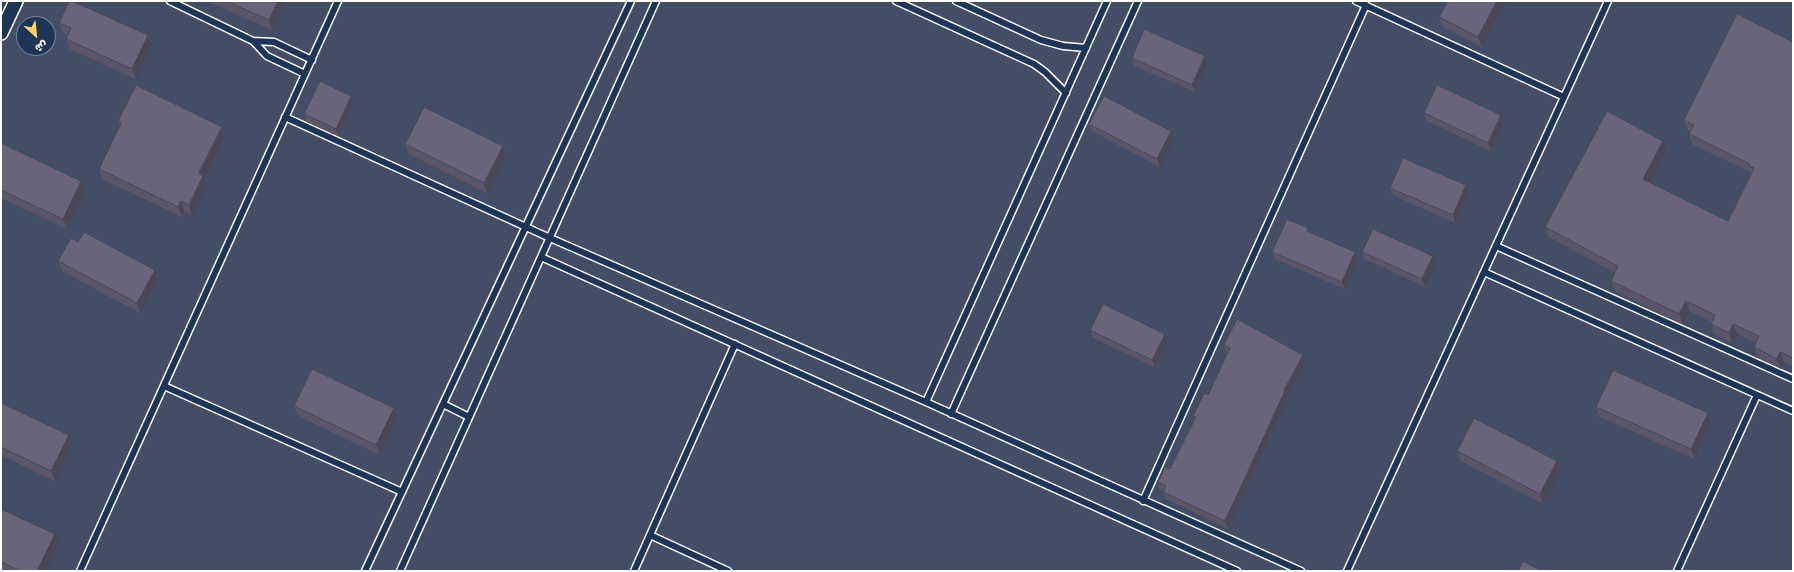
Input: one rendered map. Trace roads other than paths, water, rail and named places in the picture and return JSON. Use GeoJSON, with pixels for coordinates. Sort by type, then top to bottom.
{"type":"FeatureCollection","features":[{"type":"Feature","properties":{"kind":"street"},"geometry":{"type":"LineString","coordinates":[[1,32],[16,1]]}},
{"type":"Feature","properties":{"kind":"lane"},"geometry":{"type":"LineString","coordinates":[[170,1],[253,41],[267,56],[305,74]]}},
{"type":"Feature","properties":{"kind":"lane"},"geometry":{"type":"LineString","coordinates":[[80,571],[338,1]]}},
{"type":"Feature","properties":{"kind":"lane"},"geometry":{"type":"LineString","coordinates":[[365,571],[631,1]]}},
{"type":"Feature","properties":{"kind":"lane"},"geometry":{"type":"LineString","coordinates":[[400,571],[656,1]]}},
{"type":"Feature","properties":{"kind":"lane"},"geometry":{"type":"LineString","coordinates":[[896,1],[1034,64],[1046,72],[1066,92]]}},
{"type":"Feature","properties":{"kind":"lane"},"geometry":{"type":"LineString","coordinates":[[956,1],[1041,40],[1063,46],[1086,48]]}},
{"type":"Feature","properties":{"kind":"lane"},"geometry":{"type":"LineString","coordinates":[[926,402],[1107,1]]}},
{"type":"Feature","properties":{"kind":"lane"},"geometry":{"type":"LineString","coordinates":[[951,414],[1138,1]]}},
{"type":"Feature","properties":{"kind":"lane"},"geometry":{"type":"LineString","coordinates":[[1356,1],[1564,97]]}},
{"type":"Feature","properties":{"kind":"lane"},"geometry":{"type":"LineString","coordinates":[[1347,571],[1608,1]]}},
{"type":"Feature","properties":{"kind":"lane"},"geometry":{"type":"LineString","coordinates":[[1143,501],[1366,5]]}},
{"type":"Feature","properties":{"kind":"lane"},"geometry":{"type":"LineString","coordinates":[[253,41],[274,42],[312,60]]}},
{"type":"Feature","properties":{"kind":"lane"},"geometry":{"type":"LineString","coordinates":[[286,117],[525,227],[926,402],[1301,571]]}},
{"type":"Feature","properties":{"kind":"lane"},"geometry":{"type":"LineString","coordinates":[[1496,246],[1793,379]]}},
{"type":"Feature","properties":{"kind":"lane"},"geometry":{"type":"LineString","coordinates":[[541,256],[1237,571]]}},
{"type":"Feature","properties":{"kind":"lane"},"geometry":{"type":"LineString","coordinates":[[1484,272],[1793,411]]}},
{"type":"Feature","properties":{"kind":"lane"},"geometry":{"type":"LineString","coordinates":[[634,571],[735,344]]}},
{"type":"Feature","properties":{"kind":"lane"},"geometry":{"type":"LineString","coordinates":[[164,386],[402,492]]}},
{"type":"Feature","properties":{"kind":"lane"},"geometry":{"type":"LineString","coordinates":[[1677,571],[1757,395]]}},
{"type":"Feature","properties":{"kind":"lane"},"geometry":{"type":"LineString","coordinates":[[443,404],[469,417]]}},
{"type":"Feature","properties":{"kind":"lane"},"geometry":{"type":"LineString","coordinates":[[650,535],[728,571]]}}]}
